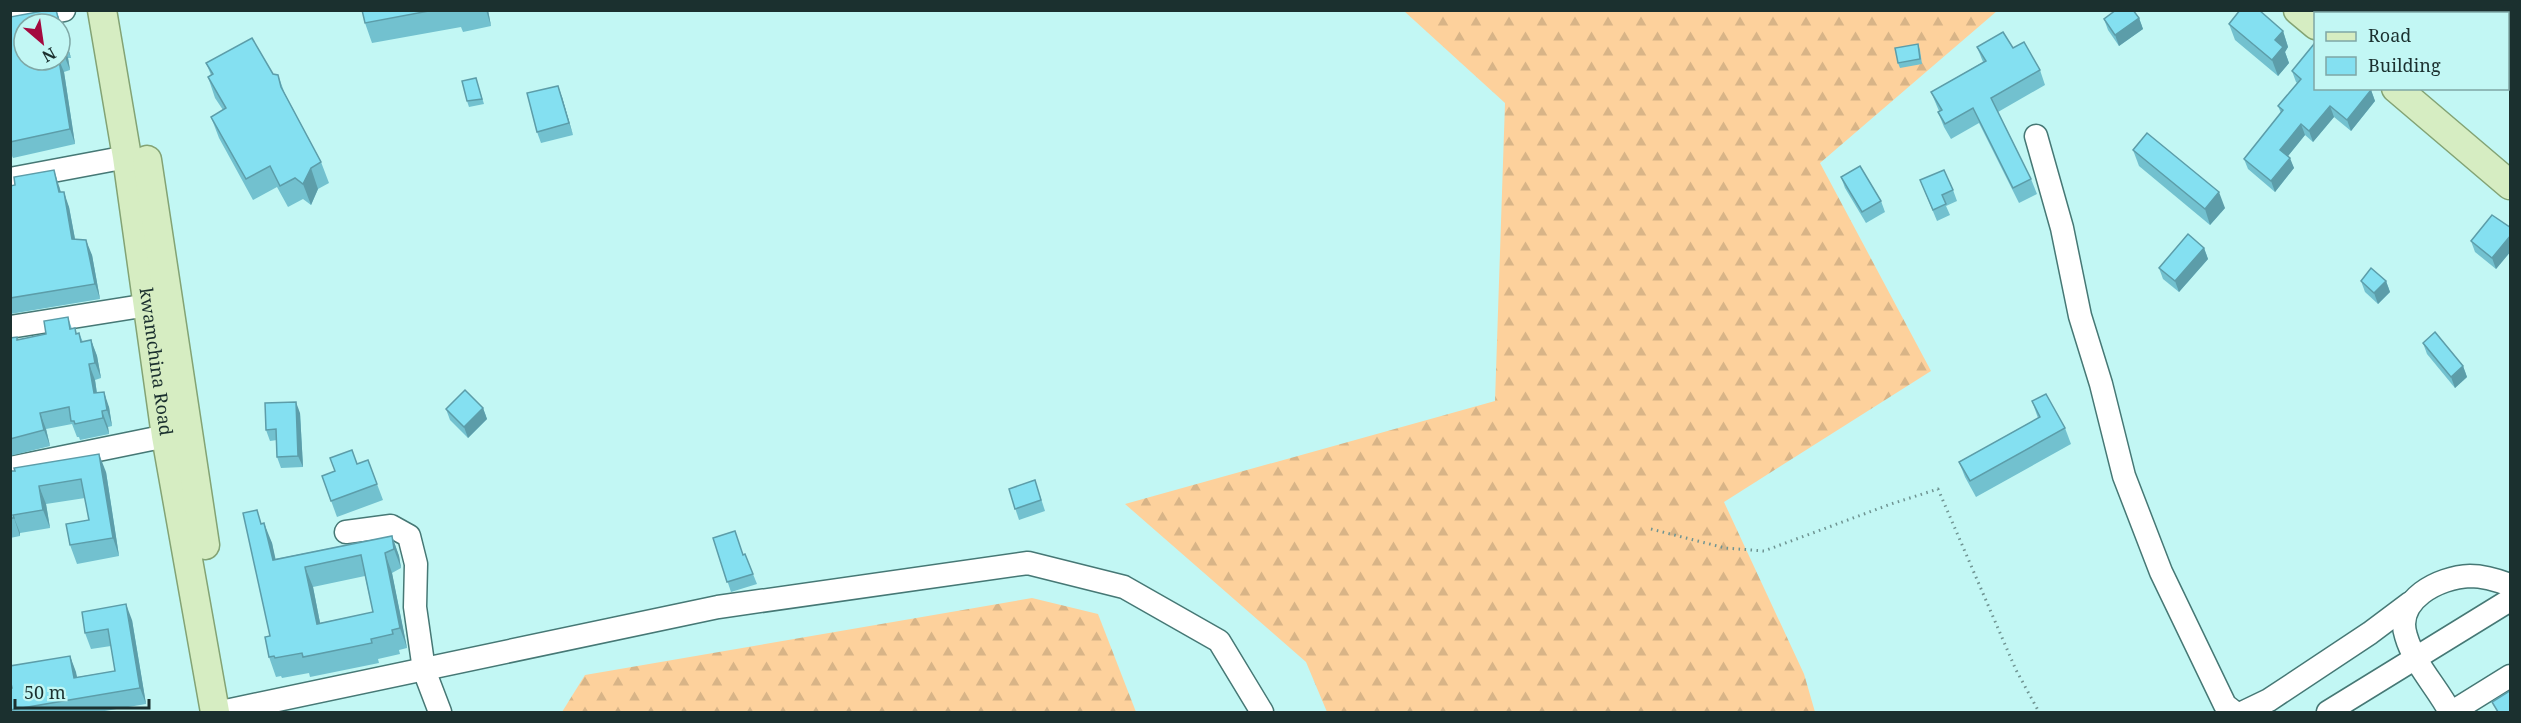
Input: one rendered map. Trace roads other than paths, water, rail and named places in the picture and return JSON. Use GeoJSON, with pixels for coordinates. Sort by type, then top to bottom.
{"type":"FeatureCollection","features":[{"type":"Feature","properties":{"kind":"main road","name":"kwamchina Road"},"geometry":{"type":"LineString","coordinates":[[102,10],[128,157],[148,305],[177,434],[225,712]]}},
{"type":"Feature","properties":{"kind":"main road","name":"kwamchina Road"},"geometry":{"type":"LineString","coordinates":[[120,10],[162,251],[177,434]]}},
{"type":"Feature","properties":{"kind":"main road"},"geometry":{"type":"LineString","coordinates":[[2298,10],[2314,23]]}},
{"type":"Feature","properties":{"kind":"main road"},"geometry":{"type":"LineString","coordinates":[[2398,90],[2511,185]]}},
{"type":"Feature","properties":{"kind":"main road"},"geometry":{"type":"LineString","coordinates":[[2419,90],[2511,167]]}},
{"type":"Feature","properties":{"kind":"street"},"geometry":{"type":"LineString","coordinates":[[10,20],[64,10]]}},
{"type":"Feature","properties":{"kind":"street"},"geometry":{"type":"LineString","coordinates":[[2037,136],[2062,228],[2080,316],[2101,384],[2124,476],[2162,572],[2225,705],[2234,712]]}},
{"type":"Feature","properties":{"kind":"street"},"geometry":{"type":"LineString","coordinates":[[10,179],[128,157]]}},
{"type":"Feature","properties":{"kind":"street"},"geometry":{"type":"LineString","coordinates":[[10,327],[148,305]]}},
{"type":"Feature","properties":{"kind":"street"},"geometry":{"type":"LineString","coordinates":[[10,468],[177,434]]}},
{"type":"Feature","properties":{"kind":"street"},"geometry":{"type":"LineString","coordinates":[[346,532],[391,526],[409,536],[417,564],[415,607],[424,670],[440,712]]}},
{"type":"Feature","properties":{"kind":"street"},"geometry":{"type":"LineString","coordinates":[[225,712],[718,607],[1028,563],[1124,587],[1220,641],[1262,712]]}},
{"type":"Feature","properties":{"kind":"street"},"geometry":{"type":"LineString","coordinates":[[2244,712],[2269,700],[2370,633],[2419,594],[2437,585],[2468,576],[2485,577],[2511,585]]}},
{"type":"Feature","properties":{"kind":"street"},"geometry":{"type":"LineString","coordinates":[[2328,712],[2413,651],[2511,600]]}},
{"type":"Feature","properties":{"kind":"street"},"geometry":{"type":"LineString","coordinates":[[2410,603],[2404,620],[2405,636],[2451,712],[2511,675]]}},
{"type":"Feature","properties":{"kind":"street"},"geometry":{"type":"LineString","coordinates":[[2370,633],[2413,651]]}}]}
